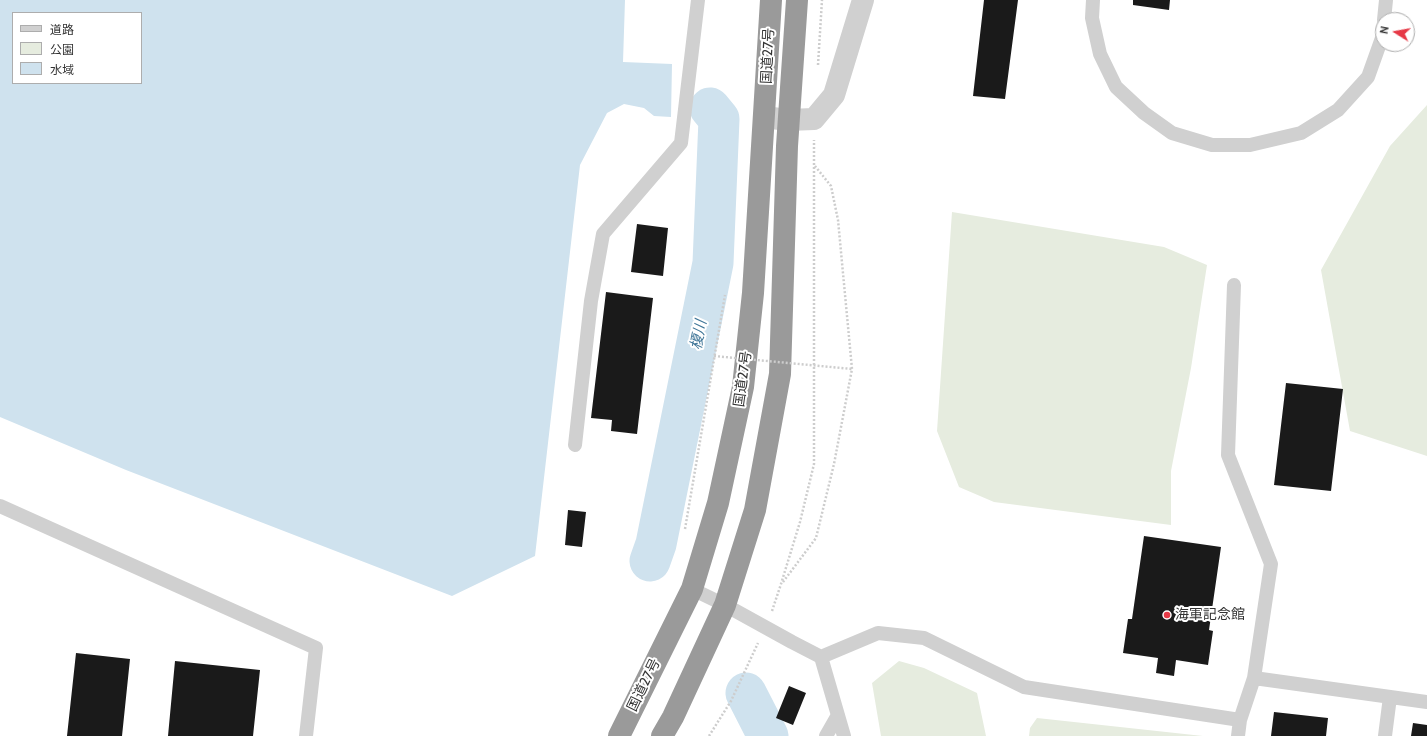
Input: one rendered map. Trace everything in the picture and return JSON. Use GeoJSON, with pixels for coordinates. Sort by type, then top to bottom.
{"type":"FeatureCollection","features":[{"type":"Feature","properties":{"kind":"highway","name":"国道27号"},"geometry":{"type":"LineString","coordinates":[[619,736],[692,589],[718,503],[743,387],[753,293],[771,0]]}},
{"type":"Feature","properties":{"kind":"highway","name":"国道27号"},"geometry":{"type":"LineString","coordinates":[[662,736],[673,717],[725,604],[755,510],[780,374],[788,120],[796,0]]}},
{"type":"Feature","properties":{"kind":"street"},"geometry":{"type":"LineString","coordinates":[[764,117],[788,120],[814,119],[834,95],[863,0]]}},
{"type":"Feature","properties":{"kind":"lane"},"geometry":{"type":"LineString","coordinates":[[575,445],[591,301],[603,234],[681,143],[698,0]]}},
{"type":"Feature","properties":{"kind":"lane"},"geometry":{"type":"LineString","coordinates":[[1093,0],[1092,18],[1100,54],[1116,87],[1144,113],[1172,133],[1212,145],[1250,145],[1301,133],[1338,110],[1368,77],[1376,52]]}},
{"type":"Feature","properties":{"kind":"lane"},"geometry":{"type":"LineString","coordinates":[[1385,12],[1386,0]]}},
{"type":"Feature","properties":{"kind":"lane"},"geometry":{"type":"LineString","coordinates":[[1234,286],[1228,454],[1271,564],[1254,678],[1240,720],[1238,736]]}},
{"type":"Feature","properties":{"kind":"lane"},"geometry":{"type":"LineString","coordinates":[[0,506],[316,648],[306,736]]}},
{"type":"Feature","properties":{"kind":"lane"},"geometry":{"type":"LineString","coordinates":[[692,589],[725,604],[821,657],[844,736]]}},
{"type":"Feature","properties":{"kind":"lane"},"geometry":{"type":"LineString","coordinates":[[821,657],[878,633],[924,638],[1024,687],[1240,720]]}},
{"type":"Feature","properties":{"kind":"lane"},"geometry":{"type":"LineString","coordinates":[[1254,678],[1427,702]]}},
{"type":"Feature","properties":{"kind":"lane"},"geometry":{"type":"LineString","coordinates":[[1385,736],[1390,697]]}},
{"type":"Feature","properties":{"kind":"lane"},"geometry":{"type":"LineString","coordinates":[[826,736],[838,716]]}},
{"type":"Feature","properties":{"kind":"path"},"geometry":{"type":"LineString","coordinates":[[817,71],[822,0]]}},
{"type":"Feature","properties":{"kind":"path"},"geometry":{"type":"LineString","coordinates":[[782,584],[816,538],[834,464],[852,369],[838,220],[831,186],[814,166]]}},
{"type":"Feature","properties":{"kind":"path"},"geometry":{"type":"LineString","coordinates":[[685,529],[725,295]]}},
{"type":"Feature","properties":{"kind":"path"},"geometry":{"type":"LineString","coordinates":[[714,356],[852,369]]}},
{"type":"Feature","properties":{"kind":"green space"},"geometry":{"type":"Polygon","coordinates":[[[1427,105],[1427,456],[1350,431],[1321,270],[1390,146],[1427,105]]]}},
{"type":"Feature","properties":{"kind":"green space"},"geometry":{"type":"Polygon","coordinates":[[[952,212],[1164,247],[1207,265],[1191,368],[1171,471],[1171,525],[994,502],[959,487],[937,431],[952,212]]]}},
{"type":"Feature","properties":{"kind":"green space"},"geometry":{"type":"Polygon","coordinates":[[[899,661],[924,668],[977,693],[986,736],[881,736],[872,683],[899,661]]]}},
{"type":"Feature","properties":{"kind":"green space"},"geometry":{"type":"Polygon","coordinates":[[[1037,718],[1203,736],[1029,736],[1030,728],[1037,718]]]}},
{"type":"Feature","properties":{"kind":"water"},"geometry":{"type":"Polygon","coordinates":[[[0,0],[625,0],[623,62],[672,64],[671,117],[654,116],[644,108],[624,104],[607,113],[580,165],[535,556],[452,596],[126,470],[0,417],[0,0]]]}},
{"type":"Feature","properties":{"kind":"building"},"geometry":{"type":"Polygon","coordinates":[[[984,0],[1018,0],[1005,99],[973,96],[984,0]]]}},
{"type":"Feature","properties":{"kind":"building"},"geometry":{"type":"Polygon","coordinates":[[[1133,0],[1170,0],[1169,10],[1133,5],[1133,0]]]}},
{"type":"Feature","properties":{"kind":"building"},"geometry":{"type":"Polygon","coordinates":[[[637,224],[668,228],[663,276],[631,272],[637,224]]]}},
{"type":"Feature","properties":{"kind":"building"},"geometry":{"type":"Polygon","coordinates":[[[606,292],[653,298],[637,434],[611,431],[612,420],[591,418],[606,292]]]}},
{"type":"Feature","properties":{"kind":"building"},"geometry":{"type":"Polygon","coordinates":[[[1286,383],[1343,389],[1331,491],[1274,485],[1286,383]]]}},
{"type":"Feature","properties":{"kind":"building"},"geometry":{"type":"Polygon","coordinates":[[[568,510],[586,512],[582,547],[565,545],[568,510]]]}},
{"type":"Feature","properties":{"kind":"building"},"geometry":{"type":"Polygon","coordinates":[[[1144,536],[1221,547],[1209,630],[1213,631],[1208,665],[1176,660],[1174,676],[1156,673],[1158,658],[1123,653],[1128,619],[1132,619],[1144,536]]]}},
{"type":"Feature","properties":{"kind":"building"},"geometry":{"type":"Polygon","coordinates":[[[76,653],[130,659],[122,736],[67,736],[76,653]]]}},
{"type":"Feature","properties":{"kind":"building"},"geometry":{"type":"Polygon","coordinates":[[[175,661],[260,670],[253,736],[168,736],[175,661]]]}},
{"type":"Feature","properties":{"kind":"building"},"geometry":{"type":"Polygon","coordinates":[[[789,686],[806,693],[793,725],[776,718],[789,686]]]}},
{"type":"Feature","properties":{"kind":"building"},"geometry":{"type":"Polygon","coordinates":[[[1274,712],[1328,718],[1326,736],[1271,736],[1274,712]]]}},
{"type":"Feature","properties":{"kind":"building"},"geometry":{"type":"Polygon","coordinates":[[[1413,723],[1427,725],[1427,736],[1411,736],[1413,723]]]}},
{"type":"Feature","properties":{"kind":"waterway","name":"榎川"},"geometry":{"type":"LineString","coordinates":[[650,561],[656,544],[713,263],[719,119],[710,108]]}},
{"type":"Feature","properties":{"kind":"waterway","name":"榎川"},"geometry":{"type":"LineString","coordinates":[[746,693],[768,736]]}},
{"type":"Feature","properties":{"kind":"place","name":"海軍記念館"},"geometry":{"type":"Point","coordinates":[1167,615]}}]}
